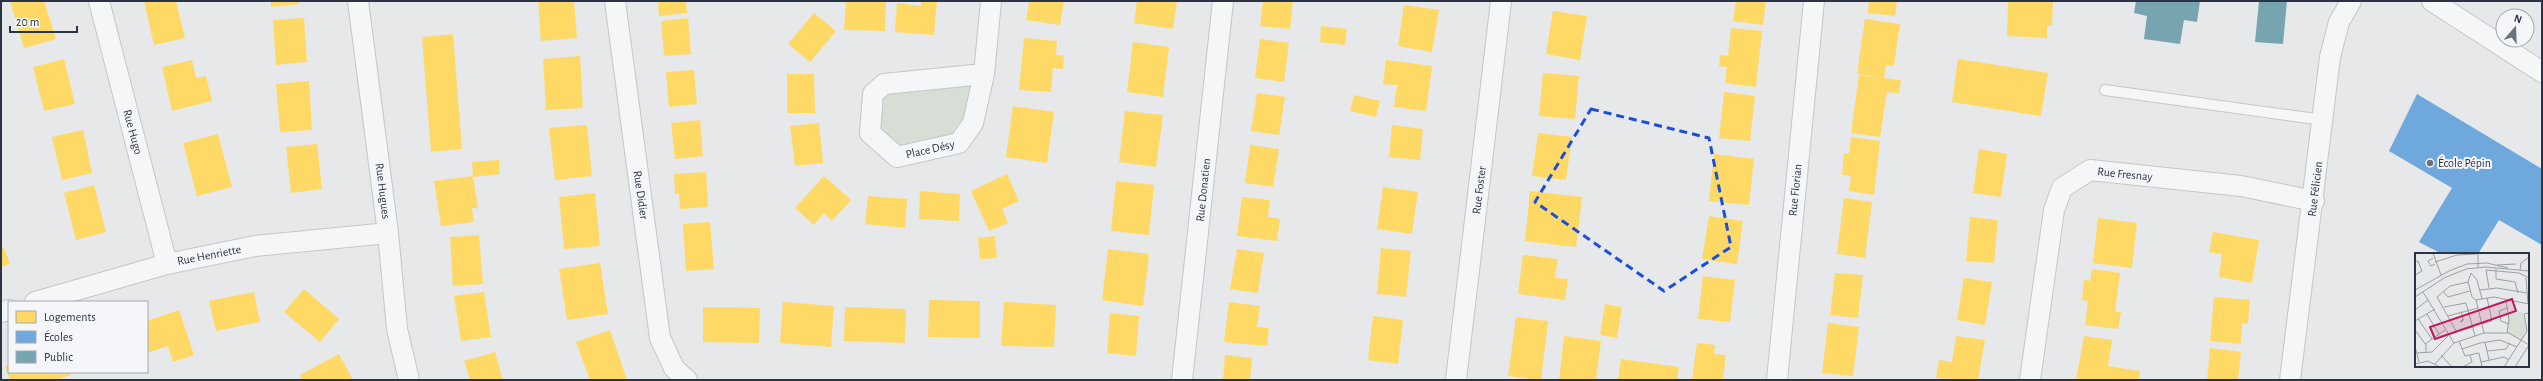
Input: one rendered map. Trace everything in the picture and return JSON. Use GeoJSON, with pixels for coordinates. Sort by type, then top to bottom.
{"type":"FeatureCollection","features":[{"type":"Feature","properties":{"kind":"street","name":"Rue Hugo"},"geometry":{"type":"LineString","coordinates":[[99,1],[167,264]]}},
{"type":"Feature","properties":{"kind":"street","name":"Rue Hugues"},"geometry":{"type":"LineString","coordinates":[[358,1],[388,233],[396,328],[409,380]]}},
{"type":"Feature","properties":{"kind":"street","name":"Rue Didier"},"geometry":{"type":"LineString","coordinates":[[615,1],[660,338],[674,368],[687,380]]}},
{"type":"Feature","properties":{"kind":"street","name":"Place Désy"},"geometry":{"type":"LineString","coordinates":[[984,74],[884,84],[873,94],[870,133],[897,156],[959,143],[973,123],[984,74],[991,1]]}},
{"type":"Feature","properties":{"kind":"street","name":"Rue Donatien"},"geometry":{"type":"LineString","coordinates":[[1182,380],[1223,1]]}},
{"type":"Feature","properties":{"kind":"street","name":"Rue Foster"},"geometry":{"type":"LineString","coordinates":[[1456,380],[1501,1]]}},
{"type":"Feature","properties":{"kind":"street","name":"Rue Florian"},"geometry":{"type":"LineString","coordinates":[[1776,380],[1814,1]]}},
{"type":"Feature","properties":{"kind":"street","name":"Rue Félicien"},"geometry":{"type":"LineString","coordinates":[[2290,380],[2314,201],[2330,57],[2339,22],[2350,1]]}},
{"type":"Feature","properties":{"kind":"street"},"geometry":{"type":"LineString","coordinates":[[2432,1],[2542,72]]}},
{"type":"Feature","properties":{"kind":"street","name":"Rue Fresnay"},"geometry":{"type":"LineString","coordinates":[[2030,380],[2054,210],[2062,188],[2090,170],[2241,186],[2314,201]]}},
{"type":"Feature","properties":{"kind":"street","name":"Rue Henriette"},"geometry":{"type":"LineString","coordinates":[[38,301],[167,264],[255,246],[388,233]]}},
{"type":"Feature","properties":{"kind":"lane"},"geometry":{"type":"LineString","coordinates":[[2105,90],[2323,120]]}},
{"type":"Feature","properties":{"kind":"highlighted area"},"geometry":{"type":"Polygon","coordinates":[[[1591,109],[1709,138],[1731,247],[1664,291],[1535,202],[1591,109]]]}},
{"type":"Feature","properties":{"kind":"shaded area"},"geometry":{"type":"Polygon","coordinates":[[[984,74],[959,143],[897,157],[870,133],[873,94],[984,74]]]}},
{"type":"Feature","properties":{"kind":"building: Logements"},"geometry":{"type":"Polygon","coordinates":[[[10,1],[44,1],[56,39],[24,48],[10,1]]]}},
{"type":"Feature","properties":{"kind":"building: Logements"},"geometry":{"type":"Polygon","coordinates":[[[144,1],[176,1],[185,38],[154,45],[144,1]]]}},
{"type":"Feature","properties":{"kind":"building: Logements"},"geometry":{"type":"Polygon","coordinates":[[[271,1],[299,1],[299,4],[271,7],[271,1]]]}},
{"type":"Feature","properties":{"kind":"building: Logements"},"geometry":{"type":"Polygon","coordinates":[[[538,1],[574,1],[577,38],[541,41],[538,1]]]}},
{"type":"Feature","properties":{"kind":"building: Logements"},"geometry":{"type":"Polygon","coordinates":[[[658,1],[686,1],[687,13],[659,16],[658,1]]]}},
{"type":"Feature","properties":{"kind":"building: Logements"},"geometry":{"type":"Polygon","coordinates":[[[846,1],[886,1],[885,31],[844,30],[846,1]]]}},
{"type":"Feature","properties":{"kind":"building: Logements"},"geometry":{"type":"Polygon","coordinates":[[[921,1],[937,1],[934,35],[895,32],[897,3],[921,6],[921,1]]]}},
{"type":"Feature","properties":{"kind":"building: Logements"},"geometry":{"type":"Polygon","coordinates":[[[1029,1],[1064,1],[1060,25],[1026,20],[1029,1]]]}},
{"type":"Feature","properties":{"kind":"building: Logements"},"geometry":{"type":"Polygon","coordinates":[[[1137,1],[1177,1],[1173,29],[1134,23],[1137,1]]]}},
{"type":"Feature","properties":{"kind":"building: Logements"},"geometry":{"type":"Polygon","coordinates":[[[1263,1],[1293,1],[1290,29],[1260,26],[1263,1]]]}},
{"type":"Feature","properties":{"kind":"building: Logements"},"geometry":{"type":"Polygon","coordinates":[[[1736,1],[1766,1],[1763,25],[1733,21],[1736,1]]]}},
{"type":"Feature","properties":{"kind":"building: Logements"},"geometry":{"type":"Polygon","coordinates":[[[1869,1],[1897,1],[1895,16],[1868,13],[1869,1]]]}},
{"type":"Feature","properties":{"kind":"building: Logements"},"geometry":{"type":"Polygon","coordinates":[[[2008,1],[2053,1],[2052,26],[2047,26],[2047,38],[2007,36],[2008,1]]]}},
{"type":"Feature","properties":{"kind":"building: Logements"},"geometry":{"type":"Polygon","coordinates":[[[1404,5],[1439,10],[1432,52],[1398,46],[1404,5]]]}},
{"type":"Feature","properties":{"kind":"building: Logements"},"geometry":{"type":"Polygon","coordinates":[[[1553,11],[1587,16],[1580,60],[1546,54],[1553,11]]]}},
{"type":"Feature","properties":{"kind":"building: Logements"},"geometry":{"type":"Polygon","coordinates":[[[814,13],[836,31],[810,62],[788,44],[814,13]]]}},
{"type":"Feature","properties":{"kind":"building: Logements"},"geometry":{"type":"Polygon","coordinates":[[[304,18],[307,62],[276,65],[273,20],[304,18]]]}},
{"type":"Feature","properties":{"kind":"building: Logements"},"geometry":{"type":"Polygon","coordinates":[[[688,18],[691,54],[664,56],[661,21],[688,18]]]}},
{"type":"Feature","properties":{"kind":"building: Logements"},"geometry":{"type":"Polygon","coordinates":[[[1865,19],[1900,24],[1894,66],[1886,65],[1884,78],[1857,74],[1865,19]]]}},
{"type":"Feature","properties":{"kind":"building: Logements"},"geometry":{"type":"Polygon","coordinates":[[[1321,26],[1347,29],[1345,45],[1320,42],[1321,26]]]}},
{"type":"Feature","properties":{"kind":"building: Logements"},"geometry":{"type":"Polygon","coordinates":[[[1731,28],[1762,31],[1756,87],[1725,83],[1727,67],[1719,66],[1720,55],[1728,56],[1731,28]]]}},
{"type":"Feature","properties":{"kind":"building: Logements"},"geometry":{"type":"Polygon","coordinates":[[[453,34],[462,149],[431,152],[422,37],[453,34]]]}},
{"type":"Feature","properties":{"kind":"building: Logements"},"geometry":{"type":"Polygon","coordinates":[[[1024,38],[1057,41],[1056,55],[1064,56],[1063,69],[1053,68],[1051,92],[1019,90],[1024,38]]]}},
{"type":"Feature","properties":{"kind":"building: Logements"},"geometry":{"type":"Polygon","coordinates":[[[1260,39],[1289,43],[1284,82],[1255,78],[1260,39]]]}},
{"type":"Feature","properties":{"kind":"building: Logements"},"geometry":{"type":"Polygon","coordinates":[[[1133,42],[1169,47],[1163,97],[1127,92],[1133,42]]]}},
{"type":"Feature","properties":{"kind":"building: Logements"},"geometry":{"type":"Polygon","coordinates":[[[580,56],[583,108],[546,110],[543,59],[580,56]]]}},
{"type":"Feature","properties":{"kind":"building: Logements"},"geometry":{"type":"Polygon","coordinates":[[[64,59],[75,104],[44,111],[33,67],[64,59]]]}},
{"type":"Feature","properties":{"kind":"building: Logements"},"geometry":{"type":"Polygon","coordinates":[[[1958,59],[2048,73],[2041,116],[1952,102],[1958,59]]]}},
{"type":"Feature","properties":{"kind":"building: Logements"},"geometry":{"type":"Polygon","coordinates":[[[192,60],[196,78],[206,76],[212,101],[172,111],[162,67],[192,60]]]}},
{"type":"Feature","properties":{"kind":"building: Logements"},"geometry":{"type":"Polygon","coordinates":[[[1386,60],[1432,66],[1426,111],[1394,107],[1397,85],[1383,84],[1386,60]]]}},
{"type":"Feature","properties":{"kind":"building: Logements"},"geometry":{"type":"Polygon","coordinates":[[[694,70],[697,104],[669,107],[666,72],[694,70]]]}},
{"type":"Feature","properties":{"kind":"building: Logements"},"geometry":{"type":"Polygon","coordinates":[[[1543,73],[1579,76],[1575,119],[1539,116],[1543,73]]]}},
{"type":"Feature","properties":{"kind":"building: Logements"},"geometry":{"type":"Polygon","coordinates":[[[787,74],[814,74],[815,113],[787,113],[787,74]]]}},
{"type":"Feature","properties":{"kind":"building: Logements"},"geometry":{"type":"Polygon","coordinates":[[[1859,75],[1901,80],[1899,93],[1887,92],[1880,137],[1851,133],[1859,75]]]}},
{"type":"Feature","properties":{"kind":"building: Logements"},"geometry":{"type":"Polygon","coordinates":[[[309,81],[312,130],[280,132],[276,84],[309,81]]]}},
{"type":"Feature","properties":{"kind":"building: Logements"},"geometry":{"type":"Polygon","coordinates":[[[1724,92],[1755,96],[1750,141],[1719,138],[1724,92]]]}},
{"type":"Feature","properties":{"kind":"building: Logements"},"geometry":{"type":"Polygon","coordinates":[[[1257,93],[1285,97],[1279,135],[1251,131],[1257,93]]]}},
{"type":"Feature","properties":{"kind":"building: Logements"},"geometry":{"type":"Polygon","coordinates":[[[1354,95],[1380,101],[1376,117],[1350,111],[1354,95]]]}},
{"type":"Feature","properties":{"kind":"building: Logements"},"geometry":{"type":"Polygon","coordinates":[[[1013,106],[1054,112],[1047,163],[1006,157],[1013,106]]]}},
{"type":"Feature","properties":{"kind":"building: Logements"},"geometry":{"type":"Polygon","coordinates":[[[1125,111],[1163,115],[1156,167],[1119,162],[1125,111]]]}},
{"type":"Feature","properties":{"kind":"building: Logements"},"geometry":{"type":"Polygon","coordinates":[[[700,120],[703,156],[675,159],[671,123],[700,120]]]}},
{"type":"Feature","properties":{"kind":"building: Logements"},"geometry":{"type":"Polygon","coordinates":[[[819,123],[823,163],[795,166],[790,126],[819,123]]]}},
{"type":"Feature","properties":{"kind":"building: Logements"},"geometry":{"type":"Polygon","coordinates":[[[587,125],[592,176],[555,180],[549,128],[587,125]]]}},
{"type":"Feature","properties":{"kind":"building: Logements"},"geometry":{"type":"Polygon","coordinates":[[[1392,125],[1423,129],[1420,160],[1389,157],[1392,125]]]}},
{"type":"Feature","properties":{"kind":"building: Logements"},"geometry":{"type":"Polygon","coordinates":[[[83,130],[92,173],[62,180],[52,137],[83,130]]]}},
{"type":"Feature","properties":{"kind":"building: Logements"},"geometry":{"type":"Polygon","coordinates":[[[1538,133],[1572,137],[1566,180],[1532,176],[1538,133]]]}},
{"type":"Feature","properties":{"kind":"building: Logements"},"geometry":{"type":"Polygon","coordinates":[[[218,134],[232,187],[197,196],[183,143],[218,134]]]}},
{"type":"Feature","properties":{"kind":"building: Logements"},"geometry":{"type":"Polygon","coordinates":[[[1851,137],[1880,141],[1874,195],[1849,191],[1851,176],[1842,175],[1844,153],[1849,154],[1851,137]]]}},
{"type":"Feature","properties":{"kind":"building: Logements"},"geometry":{"type":"Polygon","coordinates":[[[317,144],[322,189],[291,193],[286,147],[317,144]]]}},
{"type":"Feature","properties":{"kind":"building: Logements"},"geometry":{"type":"Polygon","coordinates":[[[1250,145],[1279,149],[1273,187],[1245,183],[1250,145]]]}},
{"type":"Feature","properties":{"kind":"building: Logements"},"geometry":{"type":"Polygon","coordinates":[[[1979,149],[2007,154],[2001,197],[1973,193],[1979,149]]]}},
{"type":"Feature","properties":{"kind":"building: Logements"},"geometry":{"type":"Polygon","coordinates":[[[1714,154],[1754,159],[1749,205],[1709,201],[1714,154]]]}},
{"type":"Feature","properties":{"kind":"building: Logements"},"geometry":{"type":"Polygon","coordinates":[[[499,160],[500,174],[473,177],[472,162],[499,160]]]}},
{"type":"Feature","properties":{"kind":"building: Logements"},"geometry":{"type":"Polygon","coordinates":[[[706,172],[708,207],[680,209],[679,194],[675,194],[674,174],[706,172]]]}},
{"type":"Feature","properties":{"kind":"building: Logements"},"geometry":{"type":"Polygon","coordinates":[[[1007,174],[1019,201],[1002,209],[1008,223],[989,231],[971,191],[1007,174]]]}},
{"type":"Feature","properties":{"kind":"building: Logements"},"geometry":{"type":"Polygon","coordinates":[[[473,176],[478,208],[472,208],[474,222],[441,226],[434,181],[473,176]]]}},
{"type":"Feature","properties":{"kind":"building: Logements"},"geometry":{"type":"Polygon","coordinates":[[[824,176],[851,200],[832,221],[824,213],[814,225],[795,208],[824,176]]]}},
{"type":"Feature","properties":{"kind":"building: Logements"},"geometry":{"type":"Polygon","coordinates":[[[1116,181],[1154,185],[1149,235],[1111,231],[1116,181]]]}},
{"type":"Feature","properties":{"kind":"building: Logements"},"geometry":{"type":"Polygon","coordinates":[[[94,185],[106,232],[76,240],[64,193],[94,185]]]}},
{"type":"Feature","properties":{"kind":"building: Logements"},"geometry":{"type":"Polygon","coordinates":[[[1383,187],[1418,192],[1412,234],[1377,229],[1383,187]]]}},
{"type":"Feature","properties":{"kind":"building: Logements"},"geometry":{"type":"Polygon","coordinates":[[[920,191],[960,194],[959,221],[919,219],[920,191]]]}},
{"type":"Feature","properties":{"kind":"building: Logements"},"geometry":{"type":"Polygon","coordinates":[[[1530,191],[1582,197],[1576,247],[1525,241],[1530,191]]]}},
{"type":"Feature","properties":{"kind":"building: Logements"},"geometry":{"type":"Polygon","coordinates":[[[595,193],[600,246],[564,249],[559,197],[595,193]]]}},
{"type":"Feature","properties":{"kind":"building: Logements"},"geometry":{"type":"Polygon","coordinates":[[[868,196],[907,199],[905,228],[865,224],[868,196]]]}},
{"type":"Feature","properties":{"kind":"building: Logements"},"geometry":{"type":"Polygon","coordinates":[[[1242,197],[1270,200],[1268,217],[1280,219],[1277,241],[1237,236],[1242,197]]]}},
{"type":"Feature","properties":{"kind":"building: Logements"},"geometry":{"type":"Polygon","coordinates":[[[1844,198],[1872,202],[1865,258],[1837,254],[1844,198]]]}},
{"type":"Feature","properties":{"kind":"building: Logements"},"geometry":{"type":"Polygon","coordinates":[[[1709,216],[1743,221],[1737,264],[1702,259],[1709,216]]]}},
{"type":"Feature","properties":{"kind":"building: Logements"},"geometry":{"type":"Polygon","coordinates":[[[1970,217],[1998,220],[1994,263],[1966,261],[1970,217]]]}},
{"type":"Feature","properties":{"kind":"building: Logements"},"geometry":{"type":"Polygon","coordinates":[[[2098,218],[2137,223],[2132,268],[2093,263],[2098,218]]]}},
{"type":"Feature","properties":{"kind":"building: Logements"},"geometry":{"type":"Polygon","coordinates":[[[710,222],[714,269],[686,271],[683,224],[710,222]]]}},
{"type":"Feature","properties":{"kind":"building: Logements"},"geometry":{"type":"Polygon","coordinates":[[[2213,232],[2259,240],[2252,283],[2219,277],[2222,254],[2209,252],[2213,232]]]}},
{"type":"Feature","properties":{"kind":"building: Logements"},"geometry":{"type":"Polygon","coordinates":[[[479,235],[483,284],[453,286],[450,237],[479,235]]]}},
{"type":"Feature","properties":{"kind":"building: Logements"},"geometry":{"type":"Polygon","coordinates":[[[995,236],[997,258],[980,259],[978,238],[995,236]]]}},
{"type":"Feature","properties":{"kind":"building: Logements"},"geometry":{"type":"Polygon","coordinates":[[[4,248],[10,264],[1,267],[1,249],[4,248]]]}},
{"type":"Feature","properties":{"kind":"building: Logements"},"geometry":{"type":"Polygon","coordinates":[[[1381,248],[1411,251],[1406,297],[1377,294],[1381,248]]]}},
{"type":"Feature","properties":{"kind":"building: Logements"},"geometry":{"type":"Polygon","coordinates":[[[1108,249],[1149,254],[1143,306],[1102,300],[1108,249]]]}},
{"type":"Feature","properties":{"kind":"building: Logements"},"geometry":{"type":"Polygon","coordinates":[[[1237,249],[1264,253],[1258,293],[1230,289],[1237,249]]]}},
{"type":"Feature","properties":{"kind":"building: Logements"},"geometry":{"type":"Polygon","coordinates":[[[1523,255],[1558,259],[1555,278],[1568,279],[1565,300],[1518,294],[1523,255]]]}},
{"type":"Feature","properties":{"kind":"building: Logements"},"geometry":{"type":"Polygon","coordinates":[[[600,263],[608,314],[567,320],[559,269],[600,263]]]}},
{"type":"Feature","properties":{"kind":"building: Logements"},"geometry":{"type":"Polygon","coordinates":[[[2092,269],[2120,273],[2115,312],[2121,312],[2118,329],[2085,325],[2088,301],[2082,300],[2084,280],[2090,281],[2092,269]]]}},
{"type":"Feature","properties":{"kind":"building: Logements"},"geometry":{"type":"Polygon","coordinates":[[[1835,273],[1863,275],[1858,318],[1830,315],[1835,273]]]}},
{"type":"Feature","properties":{"kind":"building: Logements"},"geometry":{"type":"Polygon","coordinates":[[[1703,276],[1735,280],[1730,322],[1698,319],[1703,276]]]}},
{"type":"Feature","properties":{"kind":"building: Logements"},"geometry":{"type":"Polygon","coordinates":[[[1964,278],[1992,282],[1985,325],[1957,320],[1964,278]]]}},
{"type":"Feature","properties":{"kind":"building: Logements"},"geometry":{"type":"Polygon","coordinates":[[[304,289],[339,319],[320,342],[284,312],[304,289]]]}},
{"type":"Feature","properties":{"kind":"building: Logements"},"geometry":{"type":"Polygon","coordinates":[[[254,292],[260,322],[216,331],[209,301],[254,292]]]}},
{"type":"Feature","properties":{"kind":"building: Logements"},"geometry":{"type":"Polygon","coordinates":[[[484,292],[491,337],[461,341],[454,296],[484,292]]]}},
{"type":"Feature","properties":{"kind":"building: Logements"},"geometry":{"type":"Polygon","coordinates":[[[2214,297],[2250,300],[2248,324],[2242,323],[2241,344],[2210,341],[2214,297]]]}},
{"type":"Feature","properties":{"kind":"building: Logements"},"geometry":{"type":"Polygon","coordinates":[[[929,300],[980,301],[980,338],[928,337],[929,300]]]}},
{"type":"Feature","properties":{"kind":"building: Logements"},"geometry":{"type":"Polygon","coordinates":[[[783,302],[834,306],[831,347],[780,343],[783,302]]]}},
{"type":"Feature","properties":{"kind":"building: Logements"},"geometry":{"type":"Polygon","coordinates":[[[1004,302],[1056,305],[1054,347],[1001,346],[1004,302]]]}},
{"type":"Feature","properties":{"kind":"building: Logements"},"geometry":{"type":"Polygon","coordinates":[[[1229,302],[1260,306],[1257,327],[1269,328],[1267,346],[1224,342],[1229,302]]]}},
{"type":"Feature","properties":{"kind":"building: Logements"},"geometry":{"type":"Polygon","coordinates":[[[1605,304],[1622,307],[1617,338],[1600,335],[1605,304]]]}},
{"type":"Feature","properties":{"kind":"building: Logements"},"geometry":{"type":"Polygon","coordinates":[[[703,307],[760,308],[759,343],[703,342],[703,307]]]}},
{"type":"Feature","properties":{"kind":"building: Logements"},"geometry":{"type":"Polygon","coordinates":[[[845,307],[906,309],[905,343],[844,341],[845,307]]]}},
{"type":"Feature","properties":{"kind":"building: Logements"},"geometry":{"type":"Polygon","coordinates":[[[179,310],[194,355],[173,362],[168,346],[148,353],[148,321],[179,310]]]}},
{"type":"Feature","properties":{"kind":"building: Logements"},"geometry":{"type":"Polygon","coordinates":[[[1110,313],[1139,316],[1136,356],[1107,353],[1110,313]]]}},
{"type":"Feature","properties":{"kind":"building: Logements"},"geometry":{"type":"Polygon","coordinates":[[[1373,316],[1403,320],[1398,364],[1368,360],[1373,316]]]}},
{"type":"Feature","properties":{"kind":"building: Logements"},"geometry":{"type":"Polygon","coordinates":[[[1516,317],[1548,321],[1541,380],[1508,376],[1516,317]]]}},
{"type":"Feature","properties":{"kind":"building: Logements"},"geometry":{"type":"Polygon","coordinates":[[[1828,323],[1859,327],[1853,376],[1822,373],[1828,323]]]}},
{"type":"Feature","properties":{"kind":"building: Logements"},"geometry":{"type":"Polygon","coordinates":[[[610,330],[627,380],[590,380],[576,342],[610,330]]]}},
{"type":"Feature","properties":{"kind":"building: Logements"},"geometry":{"type":"Polygon","coordinates":[[[1564,336],[1601,341],[1596,380],[1559,380],[1564,336]]]}},
{"type":"Feature","properties":{"kind":"building: Logements"},"geometry":{"type":"Polygon","coordinates":[[[1956,336],[1985,340],[1978,380],[1936,378],[1939,360],[1952,362],[1956,336]]]}},
{"type":"Feature","properties":{"kind":"building: Logements"},"geometry":{"type":"Polygon","coordinates":[[[2084,336],[2112,340],[2108,366],[2140,371],[2139,380],[2076,380],[2084,336]]]}},
{"type":"Feature","properties":{"kind":"building: Logements"},"geometry":{"type":"Polygon","coordinates":[[[1697,343],[1715,345],[1714,354],[1726,355],[1723,380],[1692,380],[1697,343]]]}},
{"type":"Feature","properties":{"kind":"building: Logements"},"geometry":{"type":"Polygon","coordinates":[[[2210,348],[2241,352],[2238,380],[2207,380],[2210,348]]]}},
{"type":"Feature","properties":{"kind":"building: Logements"},"geometry":{"type":"Polygon","coordinates":[[[495,352],[503,380],[470,380],[464,361],[495,352]]]}},
{"type":"Feature","properties":{"kind":"building: Logements"},"geometry":{"type":"Polygon","coordinates":[[[339,354],[353,380],[302,380],[300,375],[339,354]]]}},
{"type":"Feature","properties":{"kind":"building: Logements"},"geometry":{"type":"Polygon","coordinates":[[[1225,355],[1252,358],[1250,380],[1223,380],[1225,355]]]}},
{"type":"Feature","properties":{"kind":"building: Logements"},"geometry":{"type":"Polygon","coordinates":[[[1621,359],[1679,367],[1677,380],[1618,380],[1621,359]]]}},
{"type":"Feature","properties":{"kind":"building: Logements"},"geometry":{"type":"Polygon","coordinates":[[[8,364],[8,373],[70,373],[71,375],[61,378],[62,380],[10,380],[5,366],[8,364]]]}},
{"type":"Feature","properties":{"kind":"building: Écoles"},"geometry":{"type":"Polygon","coordinates":[[[2417,94],[2542,169],[2542,245],[2499,220],[2479,253],[2440,253],[2419,242],[2452,188],[2389,151],[2417,94]]]}},
{"type":"Feature","properties":{"kind":"building: Public"},"geometry":{"type":"Polygon","coordinates":[[[2136,1],[2200,1],[2197,22],[2184,20],[2180,44],[2144,39],[2147,16],[2134,13],[2136,1]]]}},
{"type":"Feature","properties":{"kind":"building: Public"},"geometry":{"type":"Polygon","coordinates":[[[2259,1],[2287,1],[2283,44],[2255,42],[2259,1]]]}},
{"type":"Feature","properties":{"kind":"place","name":"École Pépin"},"geometry":{"type":"Point","coordinates":[2430,163]}}]}
